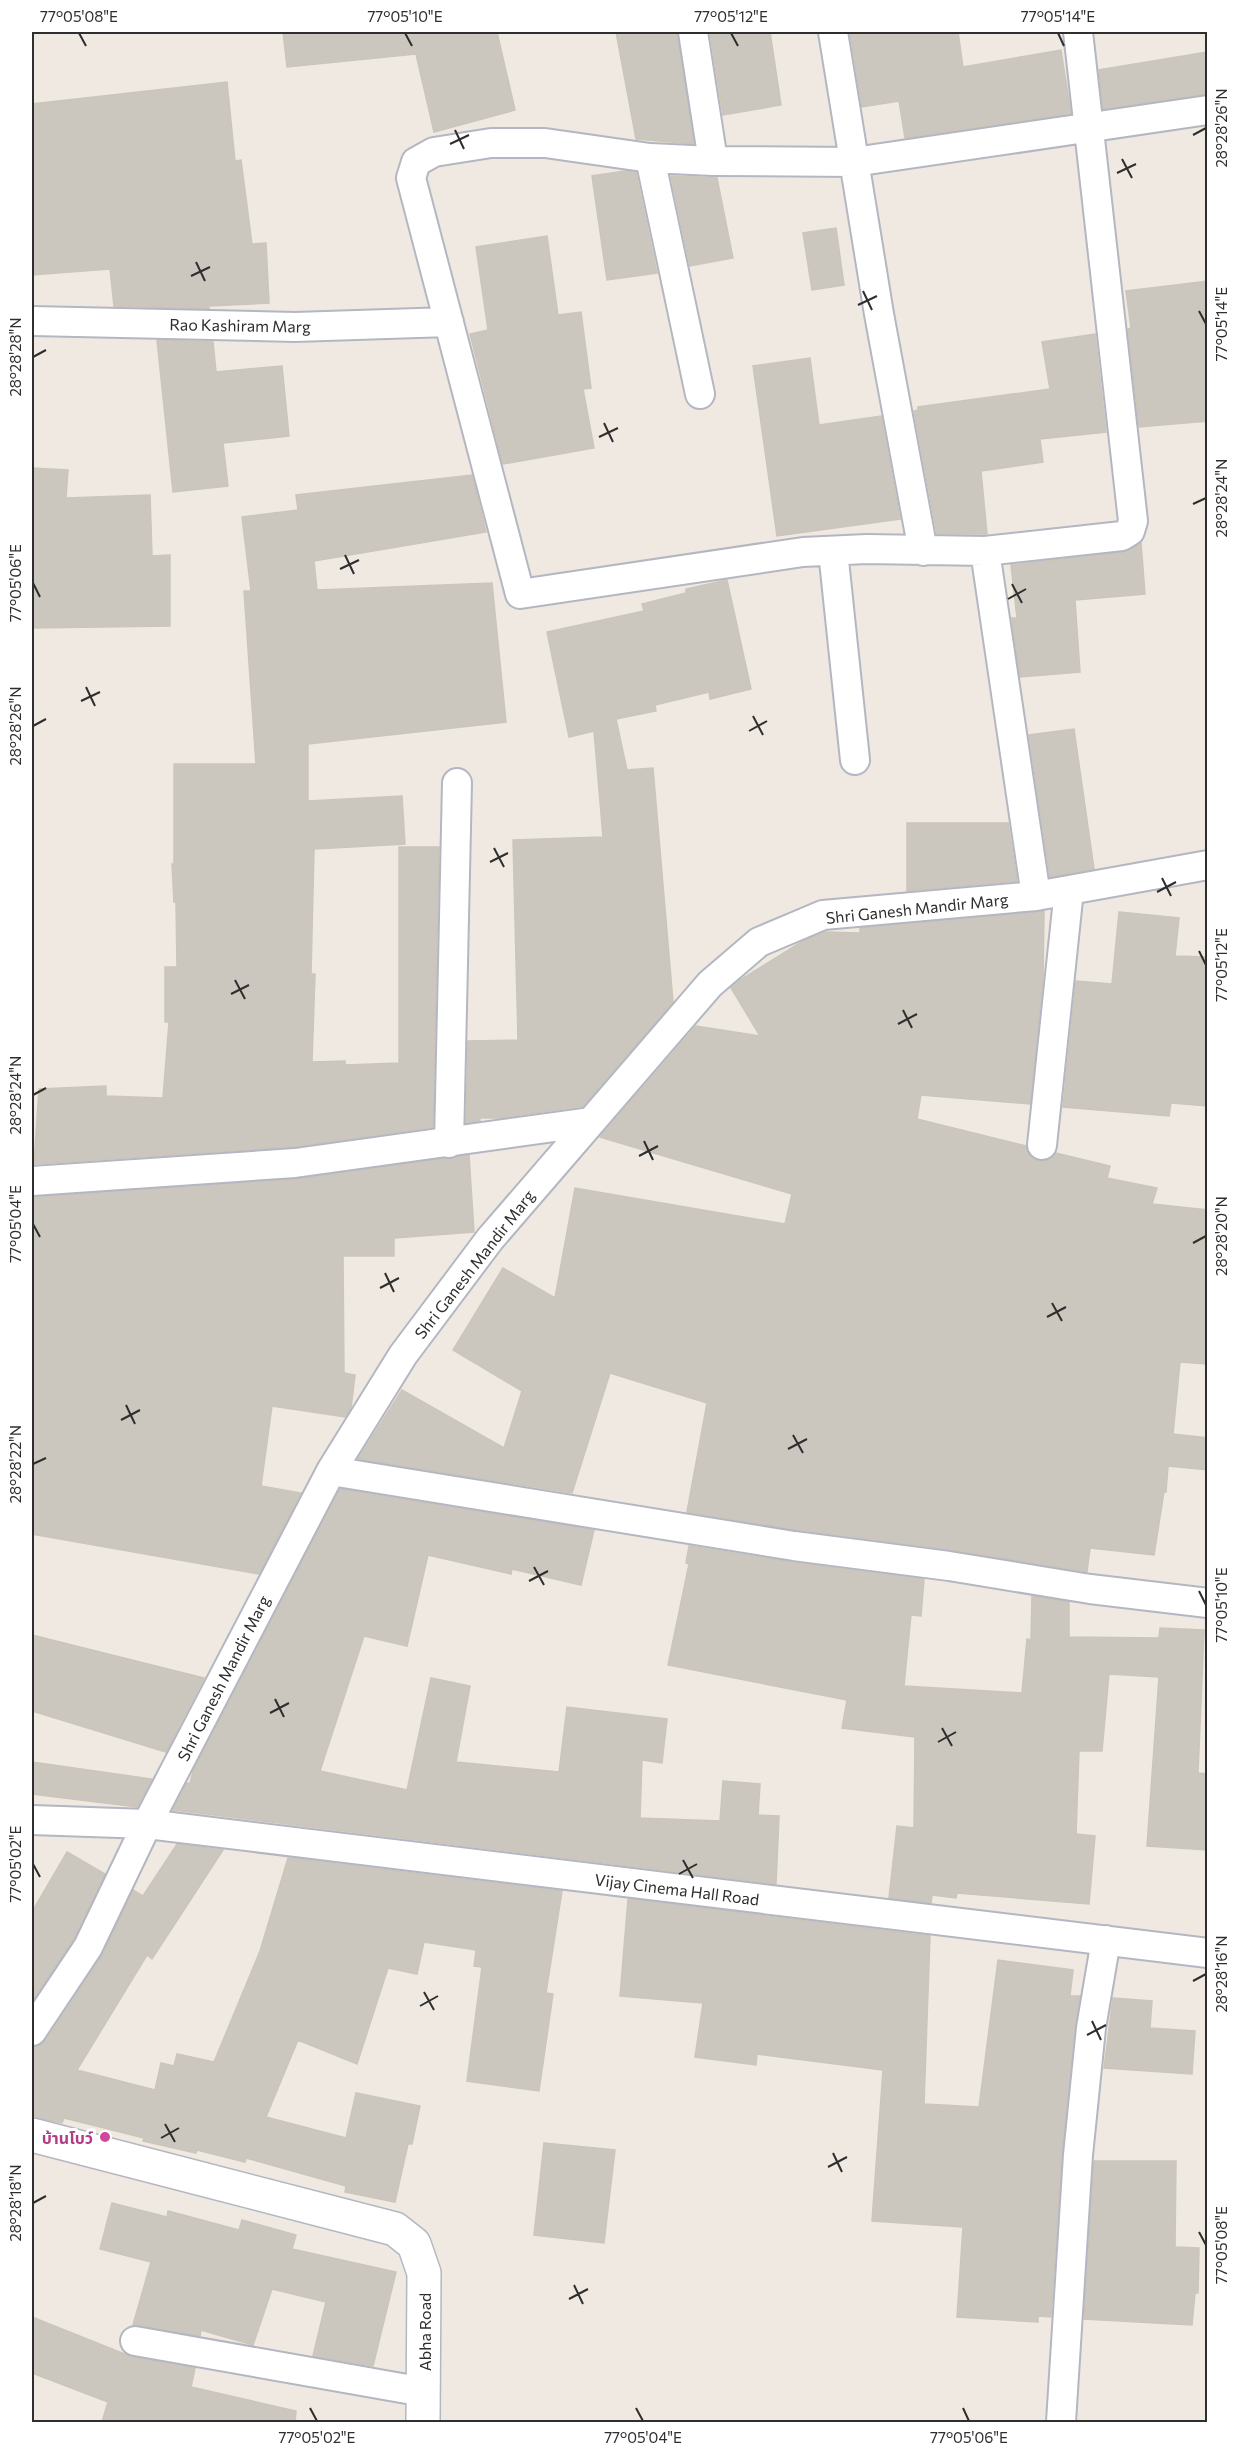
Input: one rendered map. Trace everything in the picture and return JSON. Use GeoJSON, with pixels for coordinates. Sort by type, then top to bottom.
{"type":"FeatureCollection","features":[{"type":"Feature","properties":{"kind":"street"},"geometry":{"type":"LineString","coordinates":[[693,32],[713,161]]}},
{"type":"Feature","properties":{"kind":"street"},"geometry":{"type":"LineString","coordinates":[[833,32],[923,551]]}},
{"type":"Feature","properties":{"kind":"street"},"geometry":{"type":"LineString","coordinates":[[1078,32],[1088,129],[1133,521],[1130,531],[1122,536],[985,551],[867,549],[803,552],[520,594],[411,178],[416,162],[434,152],[490,143],[545,143],[650,158],[854,162],[1088,129],[1208,110]]}},
{"type":"Feature","properties":{"kind":"street"},"geometry":{"type":"LineString","coordinates":[[650,158],[699,394]]}},
{"type":"Feature","properties":{"kind":"street","name":"Rao Kashiram Marg"},"geometry":{"type":"LineString","coordinates":[[32,321],[295,327],[449,322]]}},
{"type":"Feature","properties":{"kind":"street"},"geometry":{"type":"LineString","coordinates":[[833,551],[855,760]]}},
{"type":"Feature","properties":{"kind":"street"},"geometry":{"type":"LineString","coordinates":[[985,551],[1036,896]]}},
{"type":"Feature","properties":{"kind":"street"},"geometry":{"type":"LineString","coordinates":[[449,1143],[457,783]]}},
{"type":"Feature","properties":{"kind":"street","name":"Shri Ganesh Mandir Marg"},"geometry":{"type":"LineString","coordinates":[[32,2031],[88,1947],[147,1824],[331,1471],[403,1355],[476,1257],[710,984],[759,942],[824,915],[1036,896],[1208,866]]}},
{"type":"Feature","properties":{"kind":"street"},"geometry":{"type":"LineString","coordinates":[[1042,1145],[1069,890]]}},
{"type":"Feature","properties":{"kind":"street"},"geometry":{"type":"LineString","coordinates":[[32,1181],[295,1163],[590,1122]]}},
{"type":"Feature","properties":{"kind":"street"},"geometry":{"type":"LineString","coordinates":[[331,1471],[794,1546],[1208,1603]]}},
{"type":"Feature","properties":{"kind":"street","name":"Vijay Cinema Hall Road"},"geometry":{"type":"LineString","coordinates":[[32,1820],[147,1824],[1208,1953]]}},
{"type":"Feature","properties":{"kind":"street"},"geometry":{"type":"LineString","coordinates":[[1061,2422],[1078,2155],[1091,2028],[1106,1940]]}},
{"type":"Feature","properties":{"kind":"street","name":"Abha Road"},"geometry":{"type":"LineString","coordinates":[[32,2135],[395,2229],[414,2244],[424,2273],[424,2407]]}},
{"type":"Feature","properties":{"kind":"street"},"geometry":{"type":"LineString","coordinates":[[135,2341],[424,2407]]}},
{"type":"Feature","properties":{"kind":"building"},"geometry":{"type":"Polygon","coordinates":[[[283,32],[497,32],[515,110],[434,132],[416,54],[287,67],[283,32]]]}},
{"type":"Feature","properties":{"kind":"building"},"geometry":{"type":"Polygon","coordinates":[[[616,32],[677,32],[694,144],[636,139],[616,32]]]}},
{"type":"Feature","properties":{"kind":"building"},"geometry":{"type":"Polygon","coordinates":[[[710,32],[770,32],[781,105],[723,115],[710,32]]]}},
{"type":"Feature","properties":{"kind":"building"},"geometry":{"type":"Polygon","coordinates":[[[850,32],[958,32],[963,67],[1061,50],[1071,114],[905,138],[899,101],[862,107],[850,32]]]}},
{"type":"Feature","properties":{"kind":"building"},"geometry":{"type":"Polygon","coordinates":[[[1208,52],[1208,94],[1103,109],[1099,70],[1208,52]]]}},
{"type":"Feature","properties":{"kind":"building"},"geometry":{"type":"Polygon","coordinates":[[[227,82],[235,161],[241,160],[252,244],[266,243],[269,303],[209,306],[209,309],[114,306],[110,269],[32,275],[32,104],[227,82]]]}},
{"type":"Feature","properties":{"kind":"building"},"geometry":{"type":"Polygon","coordinates":[[[625,171],[636,173],[657,273],[607,280],[592,176],[625,171]]]}},
{"type":"Feature","properties":{"kind":"building"},"geometry":{"type":"Polygon","coordinates":[[[671,176],[717,178],[733,258],[690,266],[671,176]]]}},
{"type":"Feature","properties":{"kind":"building"},"geometry":{"type":"Polygon","coordinates":[[[836,228],[844,285],[812,290],[803,233],[836,228]]]}},
{"type":"Feature","properties":{"kind":"building"},"geometry":{"type":"Polygon","coordinates":[[[547,236],[558,315],[581,312],[591,388],[583,389],[594,448],[503,464],[470,334],[488,330],[476,247],[547,236]]]}},
{"type":"Feature","properties":{"kind":"building"},"geometry":{"type":"Polygon","coordinates":[[[1208,281],[1208,421],[1139,427],[1126,291],[1208,281]]]}},
{"type":"Feature","properties":{"kind":"building"},"geometry":{"type":"Polygon","coordinates":[[[1095,334],[1106,432],[1040,439],[1043,462],[981,471],[987,534],[937,534],[914,411],[918,410],[918,407],[1050,389],[1042,342],[1095,334]]]}},
{"type":"Feature","properties":{"kind":"building"},"geometry":{"type":"Polygon","coordinates":[[[157,340],[213,342],[216,372],[282,366],[289,436],[223,443],[228,486],[173,492],[157,340]]]}},
{"type":"Feature","properties":{"kind":"building"},"geometry":{"type":"Polygon","coordinates":[[[810,358],[819,425],[881,416],[900,519],[777,536],[753,366],[810,358]]]}},
{"type":"Feature","properties":{"kind":"building"},"geometry":{"type":"Polygon","coordinates":[[[32,468],[68,470],[66,498],[150,495],[152,556],[170,555],[170,626],[32,628],[32,468]]]}},
{"type":"Feature","properties":{"kind":"building"},"geometry":{"type":"Polygon","coordinates":[[[472,475],[486,532],[314,561],[317,590],[492,583],[506,722],[308,744],[308,801],[402,796],[405,844],[314,849],[311,974],[315,974],[312,1062],[345,1061],[345,1065],[399,1063],[399,847],[439,847],[433,1127],[293,1147],[34,1164],[39,1089],[106,1086],[106,1096],[163,1098],[169,1022],[165,1022],[165,967],[177,967],[176,902],[174,902],[172,864],[174,864],[174,764],[256,764],[244,591],[251,591],[242,517],[298,510],[296,495],[472,475]]]}},
{"type":"Feature","properties":{"kind":"building"},"geometry":{"type":"Polygon","coordinates":[[[1141,543],[1145,594],[1075,600],[1080,672],[1020,677],[1012,618],[1017,618],[1011,565],[1124,552],[1141,543]]]}},
{"type":"Feature","properties":{"kind":"building"},"geometry":{"type":"Polygon","coordinates":[[[727,580],[751,689],[710,699],[709,692],[655,705],[656,711],[616,719],[627,770],[653,768],[673,1002],[583,1106],[500,1118],[480,1118],[480,1121],[466,1123],[468,1041],[518,1040],[513,840],[603,837],[594,731],[569,737],[547,632],[644,611],[642,604],[686,593],[686,589],[727,580]]]}},
{"type":"Feature","properties":{"kind":"building"},"geometry":{"type":"Polygon","coordinates":[[[1074,729],[1094,869],[1050,877],[1029,735],[1074,729]]]}},
{"type":"Feature","properties":{"kind":"building"},"geometry":{"type":"Polygon","coordinates":[[[907,823],[1008,823],[1017,881],[907,891],[907,823]]]}},
{"type":"Feature","properties":{"kind":"building"},"geometry":{"type":"Polygon","coordinates":[[[1044,911],[1043,978],[1030,1104],[921,1095],[917,1119],[1026,1146],[1032,1158],[1040,1161],[1049,1160],[1056,1153],[1110,1166],[1107,1178],[1157,1188],[1152,1204],[1208,1210],[1208,1364],[1180,1362],[1173,1434],[1208,1438],[1208,1470],[1168,1466],[1166,1492],[1164,1492],[1154,1555],[1090,1548],[1087,1572],[687,1512],[707,1403],[610,1373],[572,1493],[358,1459],[402,1390],[504,1448],[522,1391],[453,1350],[503,1268],[555,1298],[575,1188],[785,1224],[792,1194],[600,1137],[696,1026],[760,1036],[731,988],[740,980],[803,941],[825,932],[860,933],[860,928],[1044,911]]]}},
{"type":"Feature","properties":{"kind":"building"},"geometry":{"type":"Polygon","coordinates":[[[1119,912],[1179,918],[1175,956],[1208,957],[1208,1106],[1171,1103],[1169,1116],[1063,1107],[1076,981],[1112,984],[1119,912]]]}},
{"type":"Feature","properties":{"kind":"building"},"geometry":{"type":"Polygon","coordinates":[[[469,1155],[474,1232],[394,1238],[394,1256],[343,1256],[344,1373],[355,1375],[351,1408],[345,1417],[272,1406],[261,1486],[301,1493],[259,1574],[32,1534],[32,1197],[296,1179],[469,1155]]]}},
{"type":"Feature","properties":{"kind":"building"},"geometry":{"type":"Polygon","coordinates":[[[340,1489],[594,1530],[581,1585],[512,1569],[511,1574],[428,1555],[407,1646],[364,1636],[320,1771],[407,1790],[431,1678],[470,1686],[456,1762],[559,1772],[567,1707],[667,1719],[662,1763],[642,1760],[640,1818],[720,1821],[723,1781],[760,1784],[758,1815],[779,1816],[776,1884],[173,1810],[187,1783],[190,1784],[193,1771],[340,1489]]]}},
{"type":"Feature","properties":{"kind":"building"},"geometry":{"type":"Polygon","coordinates":[[[689,1546],[924,1579],[921,1616],[911,1615],[904,1686],[1022,1693],[1027,1639],[1031,1640],[1032,1596],[1069,1602],[1069,1637],[1159,1638],[1160,1628],[1204,1630],[1198,1773],[1208,1774],[1208,1850],[1147,1846],[1159,1677],[1109,1674],[1102,1751],[1079,1751],[1076,1834],[1095,1836],[1089,1904],[957,1893],[956,1898],[932,1895],[931,1903],[889,1898],[897,1826],[914,1828],[915,1737],[842,1728],[847,1700],[668,1665],[689,1564],[686,1563],[689,1546]]]}},
{"type":"Feature","properties":{"kind":"building"},"geometry":{"type":"Polygon","coordinates":[[[32,1635],[204,1678],[166,1752],[32,1711],[32,1635]]]}},
{"type":"Feature","properties":{"kind":"building"},"geometry":{"type":"Polygon","coordinates":[[[32,1762],[152,1779],[137,1807],[32,1794],[32,1762]]]}},
{"type":"Feature","properties":{"kind":"building"},"geometry":{"type":"Polygon","coordinates":[[[177,1844],[223,1850],[152,1959],[147,1955],[77,2070],[155,2090],[161,2063],[174,2066],[177,2054],[214,2062],[260,1951],[288,1858],[562,1891],[546,1993],[553,1994],[539,2091],[467,2081],[482,1967],[474,1966],[476,1950],[424,1942],[417,1974],[388,1968],[357,2064],[298,2040],[266,2117],[346,2138],[356,2093],[420,2106],[412,2144],[408,2144],[395,2202],[345,2192],[346,2186],[246,2158],[245,2162],[197,2150],[196,2153],[143,2141],[144,2138],[64,2118],[62,2123],[32,2117],[32,2047],[46,2040],[102,1956],[133,1890],[143,1896],[177,1844]]]}},
{"type":"Feature","properties":{"kind":"building"},"geometry":{"type":"Polygon","coordinates":[[[67,1852],[105,1874],[74,1939],[32,2002],[32,1912],[67,1852]]]}},
{"type":"Feature","properties":{"kind":"building"},"geometry":{"type":"Polygon","coordinates":[[[628,1899],[930,1936],[924,2104],[979,2107],[998,1960],[1073,1970],[1070,1996],[1080,1996],[1062,2153],[1051,2317],[1038,2316],[1038,2322],[957,2317],[963,2227],[872,2221],[883,2070],[757,2054],[756,2065],[695,2057],[703,2003],[620,1996],[628,1899]]]}},
{"type":"Feature","properties":{"kind":"building"},"geometry":{"type":"Polygon","coordinates":[[[1113,1998],[1152,2001],[1150,2028],[1195,2031],[1192,2074],[1104,2068],[1113,1998]]]}},
{"type":"Feature","properties":{"kind":"building"},"geometry":{"type":"Polygon","coordinates":[[[544,2143],[615,2150],[604,2243],[534,2235],[544,2143]]]}},
{"type":"Feature","properties":{"kind":"building"},"geometry":{"type":"Polygon","coordinates":[[[1094,2161],[1176,2161],[1175,2247],[1199,2248],[1198,2293],[1195,2293],[1192,2325],[1084,2319],[1094,2161]]]}},
{"type":"Feature","properties":{"kind":"building"},"geometry":{"type":"Polygon","coordinates":[[[112,2203],[167,2217],[168,2211],[239,2230],[242,2220],[296,2235],[292,2249],[396,2272],[373,2366],[313,2356],[326,2302],[272,2289],[253,2345],[201,2330],[200,2336],[133,2325],[151,2262],[100,2249],[112,2203]]]}},
{"type":"Feature","properties":{"kind":"building"},"geometry":{"type":"Polygon","coordinates":[[[32,2317],[132,2357],[195,2368],[191,2387],[296,2411],[295,2422],[102,2422],[108,2402],[32,2373],[32,2317]]]}},
{"type":"Feature","properties":{"kind":"place","name":"บ้านโบว์"},"geometry":{"type":"Point","coordinates":[105,2137]}}]}
